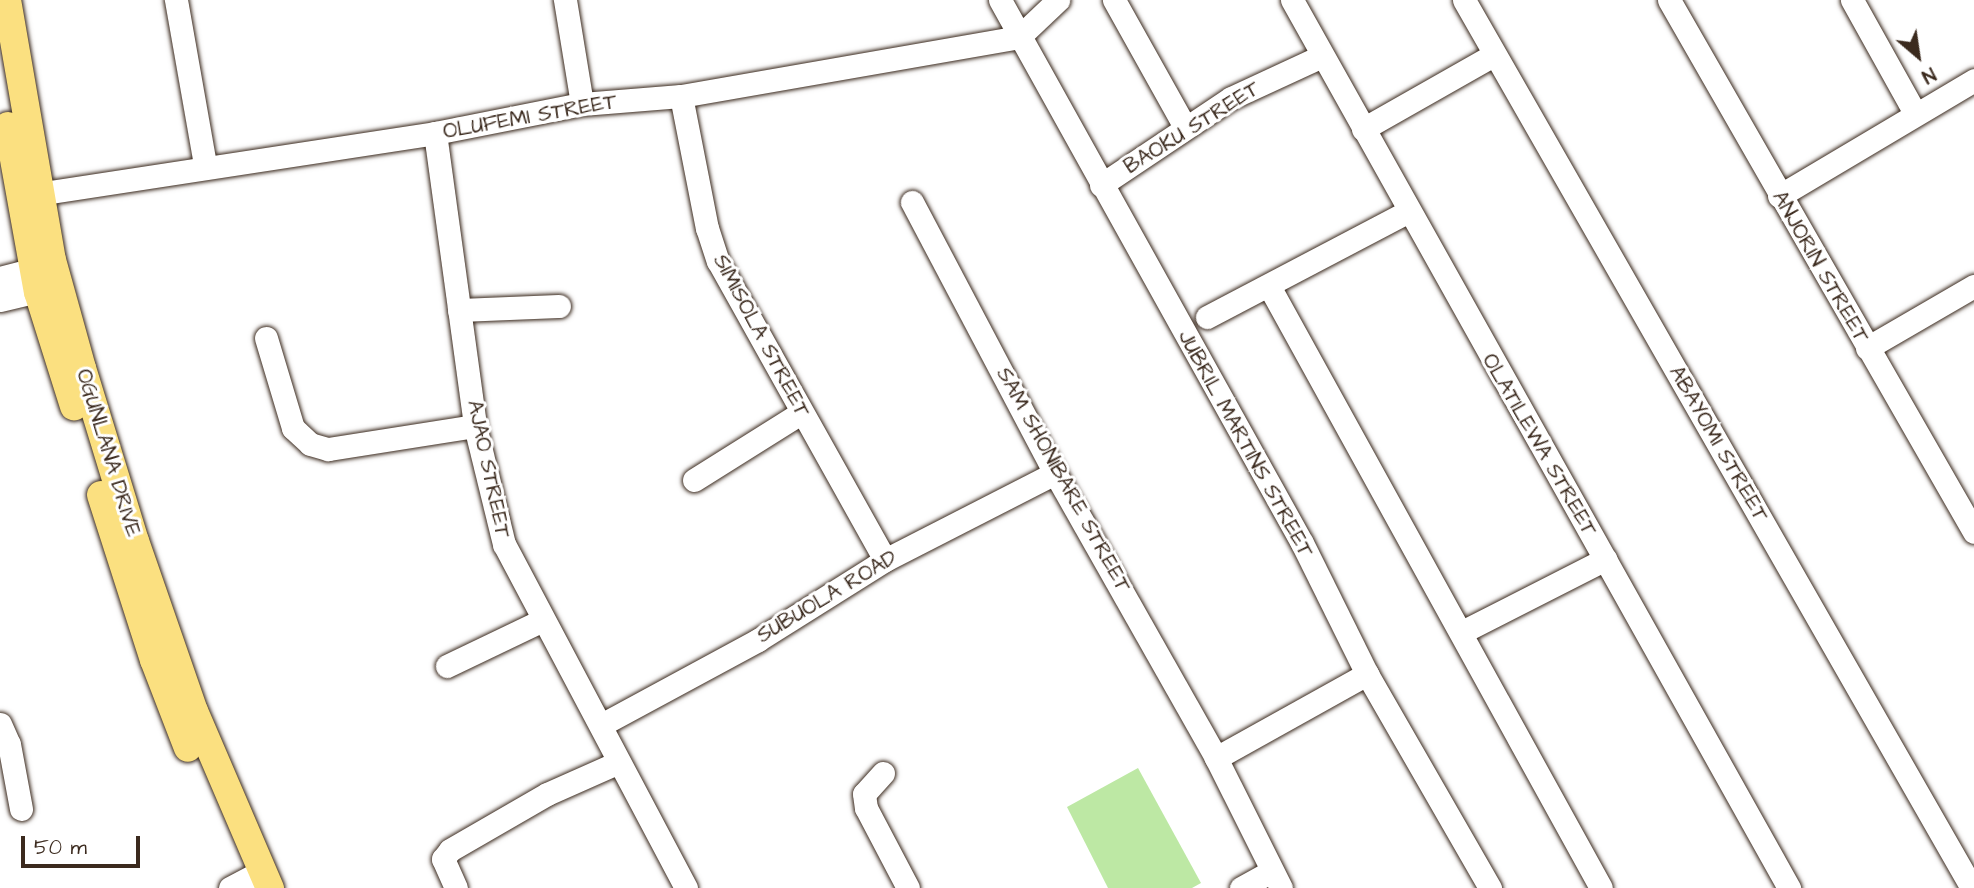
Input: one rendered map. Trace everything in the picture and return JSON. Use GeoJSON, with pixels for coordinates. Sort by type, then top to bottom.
{"type":"FeatureCollection","features":[{"type":"Feature","properties":{"kind":"main road","name":"OGUNLANA DRIVE"},"geometry":{"type":"LineString","coordinates":[[7,0],[30,195]]}},
{"type":"Feature","properties":{"kind":"main road","name":"OGUNLANA DRIVE"},"geometry":{"type":"LineString","coordinates":[[0,71],[30,195],[46,278],[153,660],[251,883]]}},
{"type":"Feature","properties":{"kind":"street"},"geometry":{"type":"LineString","coordinates":[[176,0],[205,165]]}},
{"type":"Feature","properties":{"kind":"street"},"geometry":{"type":"LineString","coordinates":[[565,0],[582,104]]}},
{"type":"Feature","properties":{"kind":"street","name":"JUBRIL MARTINS STREET"},"geometry":{"type":"LineString","coordinates":[[1000,0],[1302,543],[1367,674],[1490,888]]}},
{"type":"Feature","properties":{"kind":"street"},"geometry":{"type":"LineString","coordinates":[[1019,37],[1058,0]]}},
{"type":"Feature","properties":{"kind":"street"},"geometry":{"type":"LineString","coordinates":[[1114,0],[1185,127]]}},
{"type":"Feature","properties":{"kind":"street","name":"OLATILEWA STREET"},"geometry":{"type":"LineString","coordinates":[[1292,0],[1407,212],[1605,559],[1788,888]]}},
{"type":"Feature","properties":{"kind":"street","name":"ABAYOMI STREET"},"geometry":{"type":"LineString","coordinates":[[1464,0],[1493,55],[1972,888]]}},
{"type":"Feature","properties":{"kind":"street","name":"ANJORIN STREET"},"geometry":{"type":"LineString","coordinates":[[1669,0],[1974,532]]}},
{"type":"Feature","properties":{"kind":"street"},"geometry":{"type":"LineString","coordinates":[[1852,0],[1915,113]]}},
{"type":"Feature","properties":{"kind":"street","name":"OLUFEMI STREET"},"geometry":{"type":"LineString","coordinates":[[30,195],[205,165],[435,133],[582,104],[681,96],[1019,37]]}},
{"type":"Feature","properties":{"kind":"street"},"geometry":{"type":"LineString","coordinates":[[1363,129],[1493,55]]}},
{"type":"Feature","properties":{"kind":"street","name":"BAOKU STREET"},"geometry":{"type":"LineString","coordinates":[[1101,185],[1231,99],[1322,56]]}},
{"type":"Feature","properties":{"kind":"street"},"geometry":{"type":"LineString","coordinates":[[1779,196],[1974,80]]}},
{"type":"Feature","properties":{"kind":"street","name":"SIMISOLA STREET"},"geometry":{"type":"LineString","coordinates":[[681,96],[707,228],[718,261],[801,414],[885,560]]}},
{"type":"Feature","properties":{"kind":"street","name":"AJAO STREET"},"geometry":{"type":"LineString","coordinates":[[435,133],[475,426],[504,544],[601,725],[617,763],[686,888]]}},
{"type":"Feature","properties":{"kind":"street","name":"SAM SHONIBARE STREET"},"geometry":{"type":"LineString","coordinates":[[912,202],[1055,473],[1216,758],[1276,880]]}},
{"type":"Feature","properties":{"kind":"street"},"geometry":{"type":"LineString","coordinates":[[1207,317],[1407,212]]}},
{"type":"Feature","properties":{"kind":"street"},"geometry":{"type":"LineString","coordinates":[[0,278],[46,278]]}},
{"type":"Feature","properties":{"kind":"street"},"geometry":{"type":"LineString","coordinates":[[0,300],[46,278]]}},
{"type":"Feature","properties":{"kind":"street"},"geometry":{"type":"LineString","coordinates":[[1269,286],[1601,888]]}},
{"type":"Feature","properties":{"kind":"street"},"geometry":{"type":"LineString","coordinates":[[1867,348],[1974,286]]}},
{"type":"Feature","properties":{"kind":"street"},"geometry":{"type":"LineString","coordinates":[[459,310],[559,306]]}},
{"type":"Feature","properties":{"kind":"street"},"geometry":{"type":"LineString","coordinates":[[266,338],[293,428],[310,444],[328,449],[475,426]]}},
{"type":"Feature","properties":{"kind":"street"},"geometry":{"type":"LineString","coordinates":[[694,480],[801,414]]}},
{"type":"Feature","properties":{"kind":"street","name":"SUBUOLA ROAD"},"geometry":{"type":"LineString","coordinates":[[601,725],[758,640],[885,560],[1055,473]]}},
{"type":"Feature","properties":{"kind":"street"},"geometry":{"type":"LineString","coordinates":[[1462,632],[1605,559]]}},
{"type":"Feature","properties":{"kind":"street"},"geometry":{"type":"LineString","coordinates":[[447,666],[543,620]]}},
{"type":"Feature","properties":{"kind":"street"},"geometry":{"type":"LineString","coordinates":[[1216,758],[1367,674]]}},
{"type":"Feature","properties":{"kind":"street"},"geometry":{"type":"LineString","coordinates":[[0,724],[9,744],[21,808]]}},
{"type":"Feature","properties":{"kind":"street"},"geometry":{"type":"LineString","coordinates":[[456,888],[443,859],[450,850],[547,794],[617,763]]}},
{"type":"Feature","properties":{"kind":"street"},"geometry":{"type":"LineString","coordinates":[[883,773],[864,794],[866,808],[908,888]]}},
{"type":"Feature","properties":{"kind":"street"},"geometry":{"type":"LineString","coordinates":[[1241,888],[1276,880]]}},
{"type":"Feature","properties":{"kind":"green space"},"geometry":{"type":"Polygon","coordinates":[[[1138,768],[1201,883],[1192,888],[1108,888],[1067,807],[1138,768]]]}}]}
